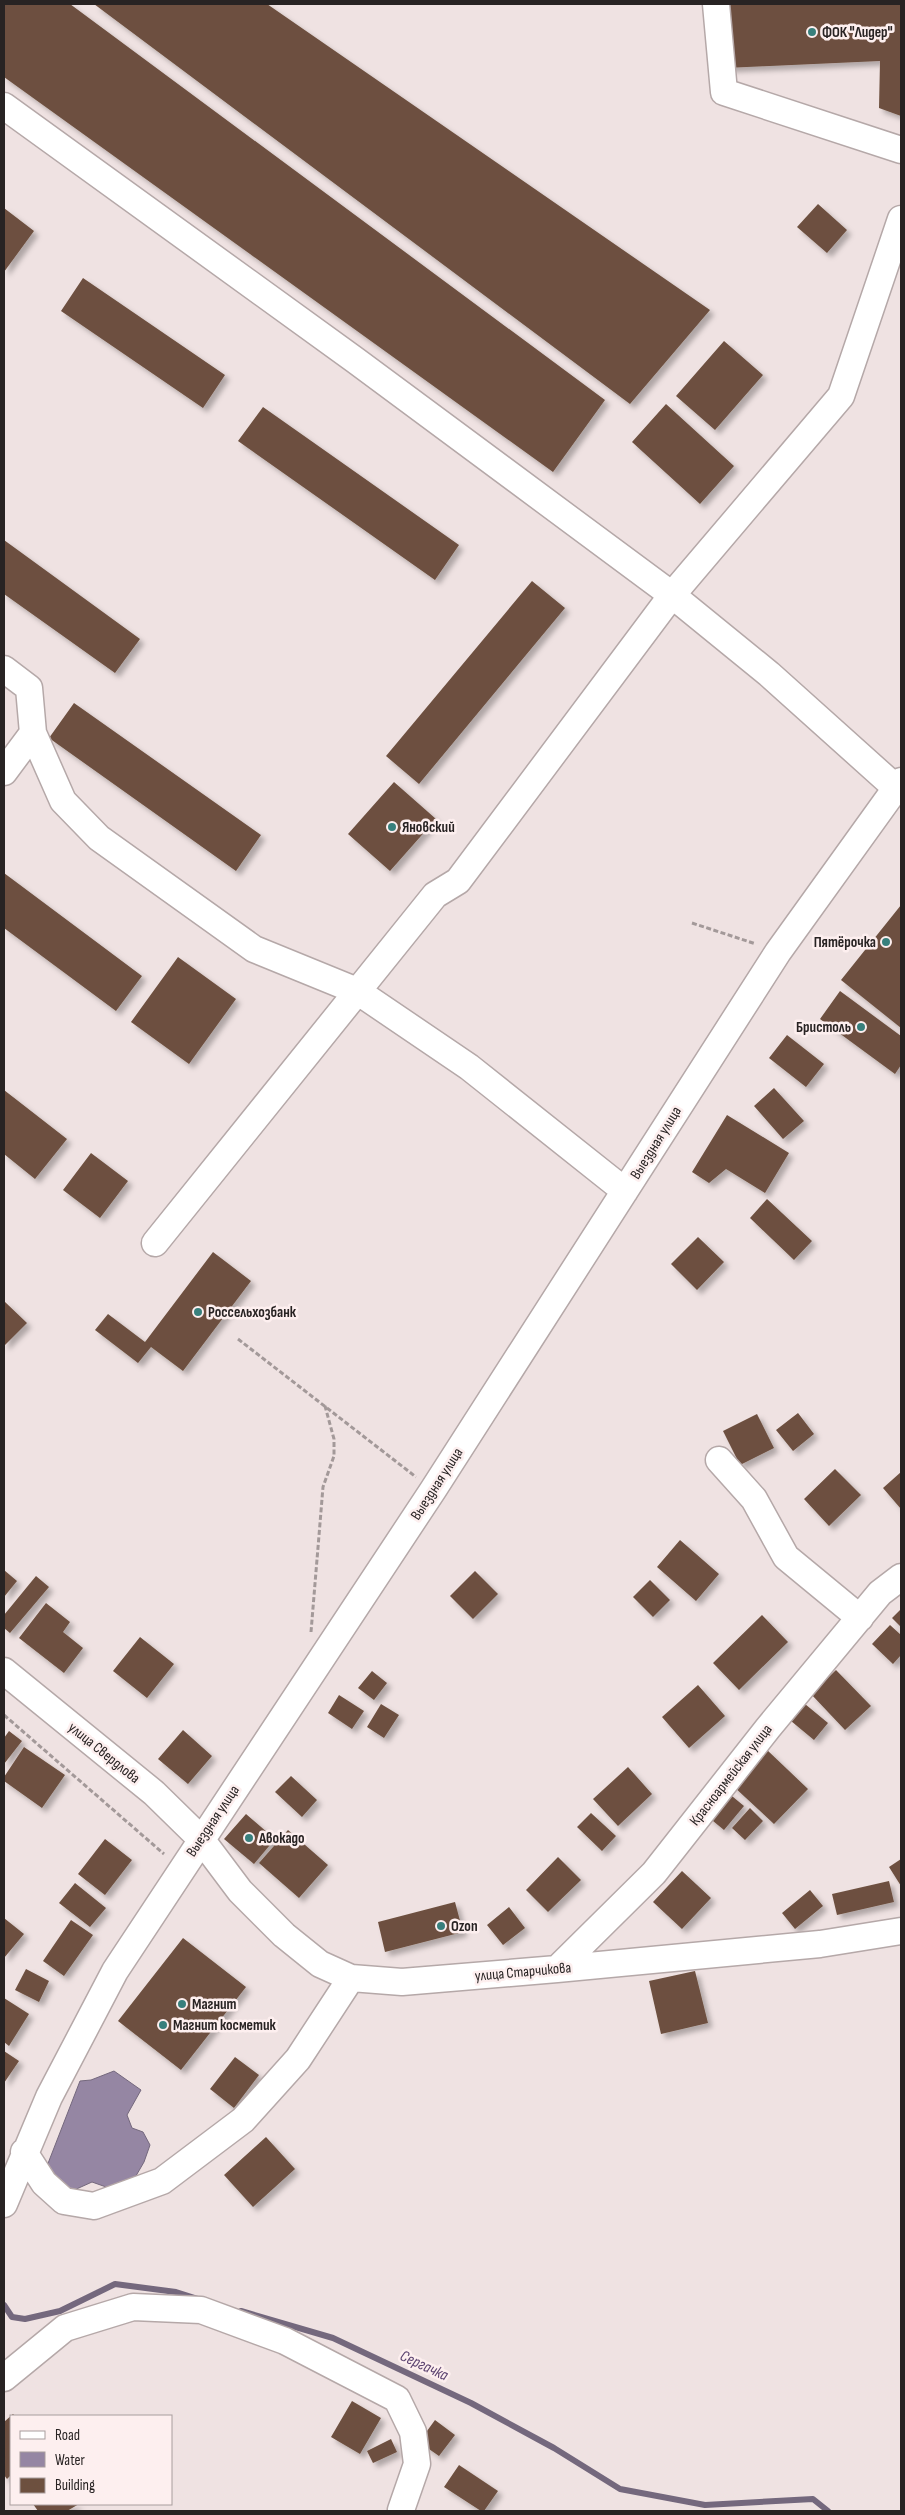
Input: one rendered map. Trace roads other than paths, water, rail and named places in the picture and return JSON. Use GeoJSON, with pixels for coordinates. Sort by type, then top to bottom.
{"type":"FeatureCollection","features":[{"type":"Feature","properties":{"kind":"street"},"geometry":{"type":"LineString","coordinates":[[716,4],[724,92],[901,150]]}},
{"type":"Feature","properties":{"kind":"street"},"geometry":{"type":"LineString","coordinates":[[4,106],[355,360],[672,594],[899,784]]}},
{"type":"Feature","properties":{"kind":"street"},"geometry":{"type":"LineString","coordinates":[[154,1243],[434,895],[458,882],[672,594],[840,396],[901,219]]}},
{"type":"Feature","properties":{"kind":"street"},"geometry":{"type":"LineString","coordinates":[[4,669],[29,688],[33,733],[63,801],[99,838],[254,949],[357,991],[469,1067],[626,1191]]}},
{"type":"Feature","properties":{"kind":"street"},"geometry":{"type":"LineString","coordinates":[[4,772],[33,733]]}},
{"type":"Feature","properties":{"kind":"street","name":"Выездная улица"},"geometry":{"type":"LineString","coordinates":[[4,2204],[24,2152],[49,2097],[115,1971],[433,1490],[778,952],[899,784]]}},
{"type":"Feature","properties":{"kind":"street"},"geometry":{"type":"LineString","coordinates":[[719,1460],[754,1499],[786,1557],[860,1618]]}},
{"type":"Feature","properties":{"kind":"street","name":"Красноармейская улица"},"geometry":{"type":"LineString","coordinates":[[557,1969],[654,1873],[768,1728],[880,1593],[901,1577]]}},
{"type":"Feature","properties":{"kind":"street","name":"улица Свердлова"},"geometry":{"type":"LineString","coordinates":[[4,1671],[154,1793],[201,1839]]}},
{"type":"Feature","properties":{"kind":"street","name":"улица Старчикова"},"geometry":{"type":"LineString","coordinates":[[201,1839],[240,1891],[284,1935],[320,1964],[351,1978],[402,1982],[557,1969],[820,1944],[901,1931]]}},
{"type":"Feature","properties":{"kind":"street"},"geometry":{"type":"LineString","coordinates":[[24,2152],[44,2183],[64,2201],[94,2206],[162,2181],[243,2120],[298,2059],[351,1978]]}},
{"type":"Feature","properties":{"kind":"street"},"geometry":{"type":"LineString","coordinates":[[4,2378],[65,2328],[133,2307],[200,2310],[286,2341],[397,2399],[413,2432],[417,2464],[400,2505]]}},
{"type":"Feature","properties":{"kind":"water"},"geometry":{"type":"Polygon","coordinates":[[[114,2071],[141,2090],[127,2115],[132,2128],[143,2132],[150,2145],[144,2162],[133,2181],[109,2188],[92,2182],[72,2191],[47,2166],[80,2081],[91,2080],[114,2071]]]}},
{"type":"Feature","properties":{"kind":"waterway","name":"Сергачка"},"geometry":{"type":"LineString","coordinates":[[4,2305],[12,2317],[25,2319],[60,2311],[115,2284],[176,2292],[198,2299]]}},
{"type":"Feature","properties":{"kind":"waterway","name":"Сергачка"},"geometry":{"type":"LineString","coordinates":[[241,2311],[333,2338],[471,2403],[554,2448],[620,2489],[705,2505],[813,2499],[828,2511]]}},
{"type":"Feature","properties":{"kind":"place","name":"ФОК \"Лидер\""},"geometry":{"type":"Point","coordinates":[812,32]}},
{"type":"Feature","properties":{"kind":"place","name":"Яновский"},"geometry":{"type":"Point","coordinates":[392,827]}},
{"type":"Feature","properties":{"kind":"place","name":"Пятёрочка"},"geometry":{"type":"Point","coordinates":[886,942]}},
{"type":"Feature","properties":{"kind":"place","name":"Бристоль"},"geometry":{"type":"Point","coordinates":[861,1027]}},
{"type":"Feature","properties":{"kind":"place","name":"Россельхозбанк"},"geometry":{"type":"Point","coordinates":[198,1312]}},
{"type":"Feature","properties":{"kind":"place","name":"Авокадо"},"geometry":{"type":"Point","coordinates":[249,1838]}},
{"type":"Feature","properties":{"kind":"place","name":"Ozon"},"geometry":{"type":"Point","coordinates":[441,1926]}},
{"type":"Feature","properties":{"kind":"place","name":"Магнит"},"geometry":{"type":"Point","coordinates":[182,2004]}},
{"type":"Feature","properties":{"kind":"place","name":"Магнит косметик"},"geometry":{"type":"Point","coordinates":[163,2025]}}]}
